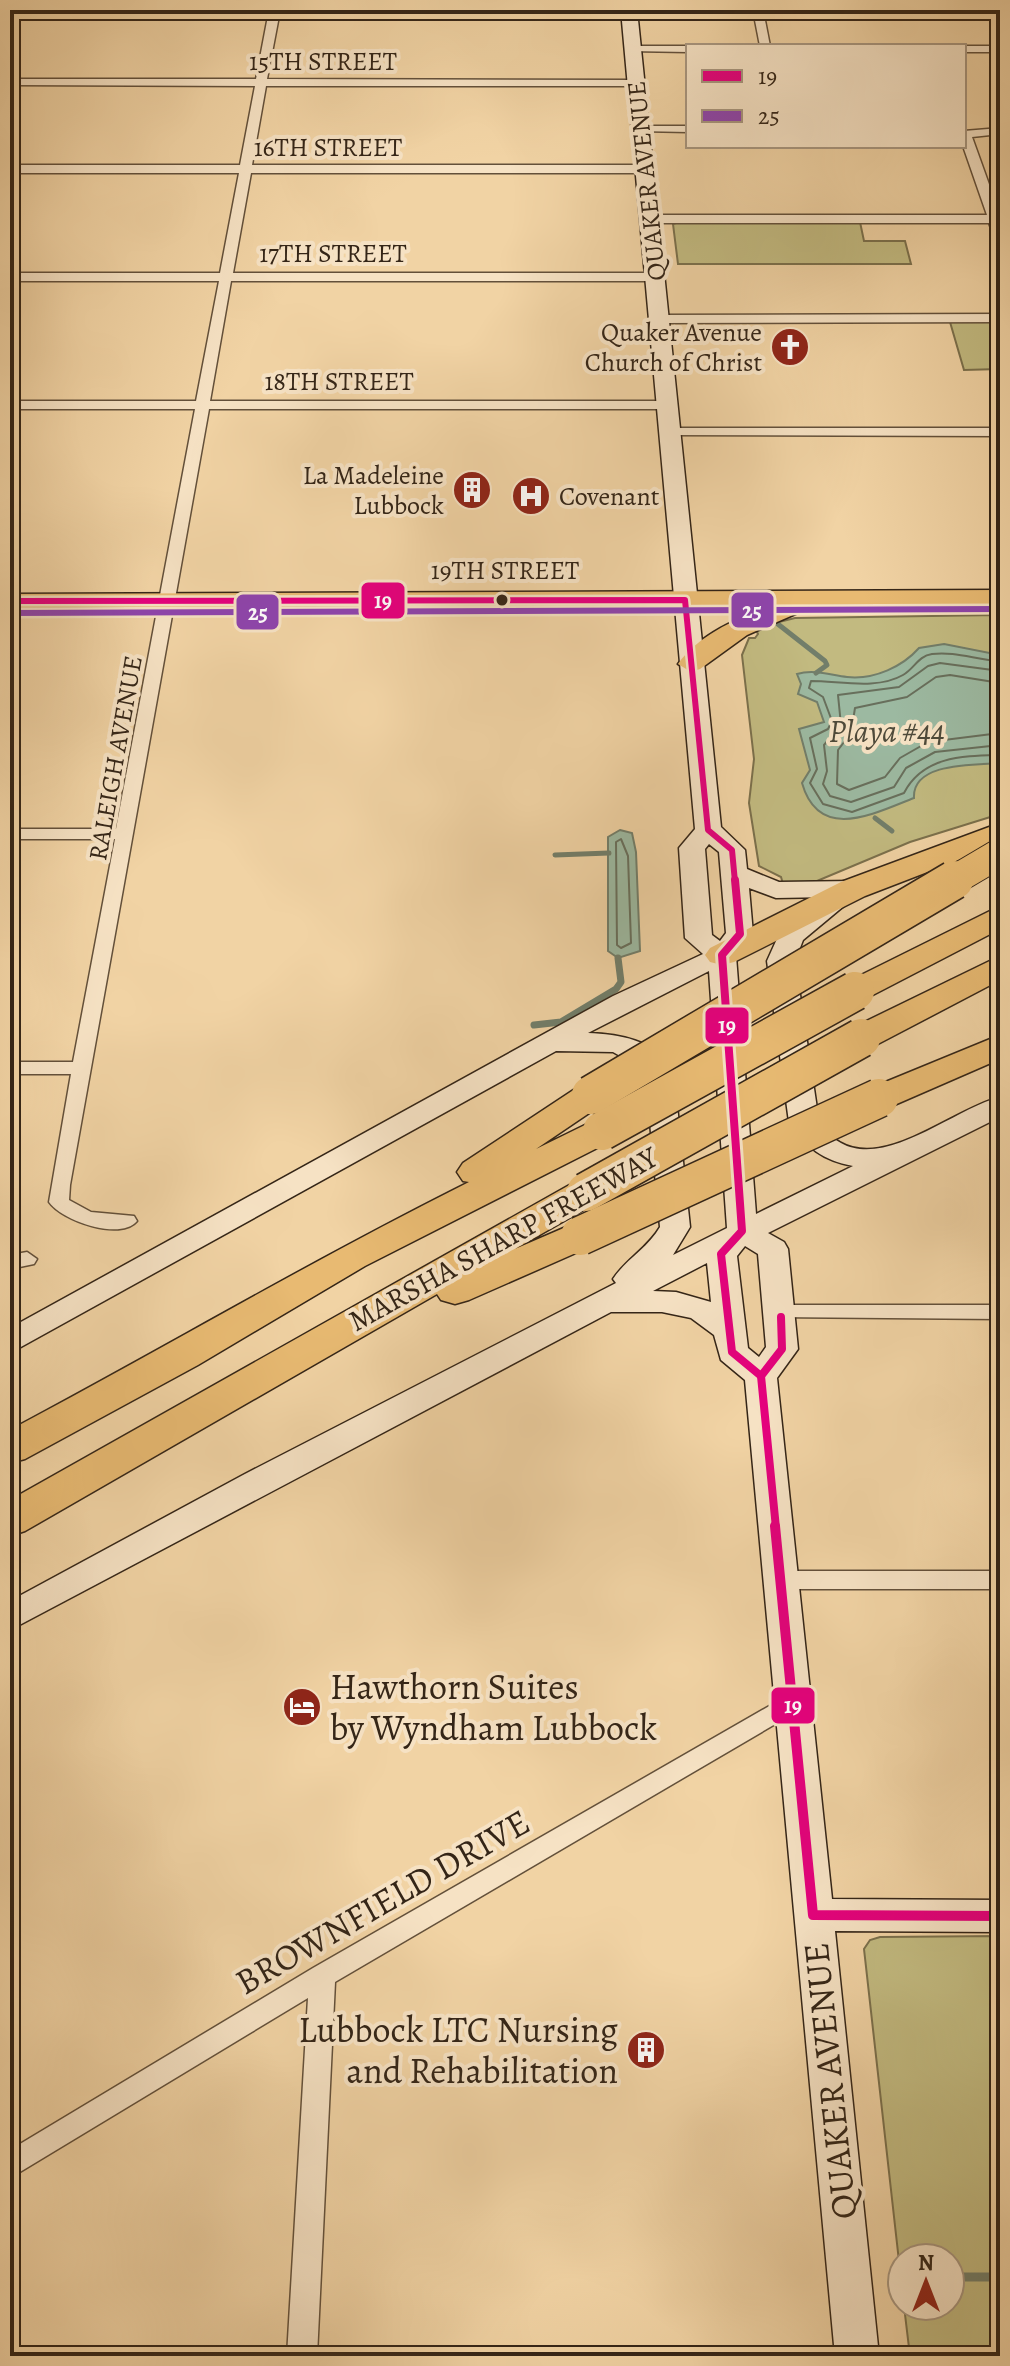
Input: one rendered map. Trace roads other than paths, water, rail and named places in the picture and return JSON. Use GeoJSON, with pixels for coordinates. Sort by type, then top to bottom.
{"type":"FeatureCollection","features":[{"type":"Feature","properties":{"kind":"highway"},"geometry":{"type":"LineString","coordinates":[[722,955],[853,889],[1000,833]]}},
{"type":"Feature","properties":{"kind":"highway"},"geometry":{"type":"LineString","coordinates":[[351,1257],[591,1095],[1000,853]]}},
{"type":"Feature","properties":{"kind":"highway","name":"MARSHA SHARP FREEWAY"},"geometry":{"type":"LineString","coordinates":[[10,1448],[184,1355],[351,1257],[602,1131],[855,991],[1000,916]]}},
{"type":"Feature","properties":{"kind":"highway","name":"MARSHA SHARP FREEWAY"},"geometry":{"type":"LineString","coordinates":[[10,1520],[861,1038],[1000,966]]}},
{"type":"Feature","properties":{"kind":"highway"},"geometry":{"type":"LineString","coordinates":[[265,1374],[1000,1046]]}},
{"type":"Feature","properties":{"kind":"main road","name":"QUAKER AVENUE"},"geometry":{"type":"LineString","coordinates":[[629,12],[672,432],[708,830],[692,848],[699,938],[722,955]]}},
{"type":"Feature","properties":{"kind":"main road","name":"19TH STREET"},"geometry":{"type":"LineString","coordinates":[[10,601],[1000,597]]}},
{"type":"Feature","properties":{"kind":"main road"},"geometry":{"type":"LineString","coordinates":[[691,664],[722,637],[761,616],[833,598]]}},
{"type":"Feature","properties":{"kind":"main road"},"geometry":{"type":"LineString","coordinates":[[10,1342],[623,1002],[722,955],[740,934],[732,850],[708,830]]}},
{"type":"Feature","properties":{"kind":"main road"},"geometry":{"type":"LineString","coordinates":[[734,873],[776,890],[853,889]]}},
{"type":"Feature","properties":{"kind":"main road"},"geometry":{"type":"LineString","coordinates":[[853,889],[791,936],[781,961],[804,1122],[814,1140],[842,1155],[891,1159]]}},
{"type":"Feature","properties":{"kind":"main road"},"geometry":{"type":"LineString","coordinates":[[722,955],[742,1231],[721,1254],[732,1352],[761,1376],[782,1349],[773,1249],[742,1231]]}},
{"type":"Feature","properties":{"kind":"main road"},"geometry":{"type":"LineString","coordinates":[[551,1043],[609,1041],[627,1045],[646,1054],[659,1068],[675,1227],[666,1244],[604,1302]]}},
{"type":"Feature","properties":{"kind":"main road"},"geometry":{"type":"LineString","coordinates":[[10,1617],[241,1491],[604,1302],[742,1231],[1000,1106]]}},
{"type":"Feature","properties":{"kind":"main road"},"geometry":{"type":"LineString","coordinates":[[604,1302],[686,1303],[711,1313],[729,1330]]}},
{"type":"Feature","properties":{"kind":"main road","name":"QUAKER AVENUE"},"geometry":{"type":"LineString","coordinates":[[761,1376],[857,2356]]}},
{"type":"Feature","properties":{"kind":"main road"},"geometry":{"type":"LineString","coordinates":[[813,1915],[1000,1916]]}},
{"type":"Feature","properties":{"kind":"street"},"geometry":{"type":"LineString","coordinates":[[758,10],[765,44]]}},
{"type":"Feature","properties":{"kind":"street"},"geometry":{"type":"LineString","coordinates":[[10,12],[629,12]]}},
{"type":"Feature","properties":{"kind":"street","name":"RALEIGH AVENUE"},"geometry":{"type":"LineString","coordinates":[[127,1221],[84,1218],[69,1212],[59,1202],[274,13]]}},
{"type":"Feature","properties":{"kind":"street"},"geometry":{"type":"LineString","coordinates":[[633,49],[686,49]]}},
{"type":"Feature","properties":{"kind":"street"},"geometry":{"type":"LineString","coordinates":[[966,49],[1000,49]]}},
{"type":"Feature","properties":{"kind":"street","name":"15TH STREET"},"geometry":{"type":"LineString","coordinates":[[10,82],[637,83]]}},
{"type":"Feature","properties":{"kind":"street"},"geometry":{"type":"LineString","coordinates":[[642,129],[686,129]]}},
{"type":"Feature","properties":{"kind":"street"},"geometry":{"type":"LineString","coordinates":[[966,134],[1000,131]]}},
{"type":"Feature","properties":{"kind":"street"},"geometry":{"type":"LineString","coordinates":[[966,137],[997,219],[1000,236]]}},
{"type":"Feature","properties":{"kind":"street","name":"16TH STREET"},"geometry":{"type":"LineString","coordinates":[[10,169],[646,169]]}},
{"type":"Feature","properties":{"kind":"street"},"geometry":{"type":"LineString","coordinates":[[651,219],[997,219]]}},
{"type":"Feature","properties":{"kind":"street","name":"17TH STREET"},"geometry":{"type":"LineString","coordinates":[[10,277],[656,277]]}},
{"type":"Feature","properties":{"kind":"street"},"geometry":{"type":"LineString","coordinates":[[660,319],[1000,318]]}},
{"type":"Feature","properties":{"kind":"street","name":"18TH STREET"},"geometry":{"type":"LineString","coordinates":[[10,405],[669,405]]}},
{"type":"Feature","properties":{"kind":"street"},"geometry":{"type":"LineString","coordinates":[[672,432],[1000,432]]}},
{"type":"Feature","properties":{"kind":"street"},"geometry":{"type":"LineString","coordinates":[[10,834],[125,834]]}},
{"type":"Feature","properties":{"kind":"street"},"geometry":{"type":"LineString","coordinates":[[10,1068],[83,1068]]}},
{"type":"Feature","properties":{"kind":"street"},"geometry":{"type":"LineString","coordinates":[[781,1312],[1000,1312]]}},
{"type":"Feature","properties":{"kind":"street"},"geometry":{"type":"LineString","coordinates":[[781,1580],[1000,1580]]}},
{"type":"Feature","properties":{"kind":"street","name":"BROWNFIELD DRIVE"},"geometry":{"type":"LineString","coordinates":[[10,2165],[322,1976],[792,1702]]}},
{"type":"Feature","properties":{"kind":"street"},"geometry":{"type":"LineString","coordinates":[[302,2356],[322,1976]]}},
{"type":"Feature","properties":{"kind":"water","name":"Playa #44"},"geometry":{"type":"Polygon","coordinates":[[[944,644],[1000,655],[1000,763],[961,765],[934,772],[916,786],[914,798],[866,816],[835,818],[821,813],[810,801],[802,783],[810,770],[799,729],[824,722],[817,702],[798,694],[801,684],[797,674],[816,672],[857,677],[878,674],[905,661],[919,648],[944,644]]]}},
{"type":"Feature","properties":{"kind":"water"},"geometry":{"type":"Polygon","coordinates":[[[620,830],[632,833],[636,852],[640,951],[618,958],[608,951],[608,837],[620,830]]]}},
{"type":"Feature","properties":{"kind":"waterway"},"geometry":{"type":"LineString","coordinates":[[774,621],[825,661],[827,665],[816,673]]}},
{"type":"Feature","properties":{"kind":"waterway"},"geometry":{"type":"LineString","coordinates":[[875,818],[892,831]]}},
{"type":"Feature","properties":{"kind":"waterway"},"geometry":{"type":"LineString","coordinates":[[555,855],[609,853]]}},
{"type":"Feature","properties":{"kind":"waterway"},"geometry":{"type":"LineString","coordinates":[[534,1025],[561,1022],[616,989],[621,982],[618,958]]}},
{"type":"Feature","properties":{"kind":"waterway"},"geometry":{"type":"LineString","coordinates":[[966,2277],[1000,2277]]}},
{"type":"Feature","properties":{"kind":"place","name":"Quaker Avenue Church of Christ"},"geometry":{"type":"Point","coordinates":[790,347]}},
{"type":"Feature","properties":{"kind":"place","name":"La Madeleine Lubbock"},"geometry":{"type":"Point","coordinates":[472,490]}},
{"type":"Feature","properties":{"kind":"place","name":"Covenant"},"geometry":{"type":"Point","coordinates":[531,496]}},
{"type":"Feature","properties":{"kind":"place","name":"Hawthorn Suites by Wyndham Lubbock"},"geometry":{"type":"Point","coordinates":[302,1707]}},
{"type":"Feature","properties":{"kind":"place","name":"Lubbock LTC Nursing and Rehabilitation"},"geometry":{"type":"Point","coordinates":[646,2050]}}]}
